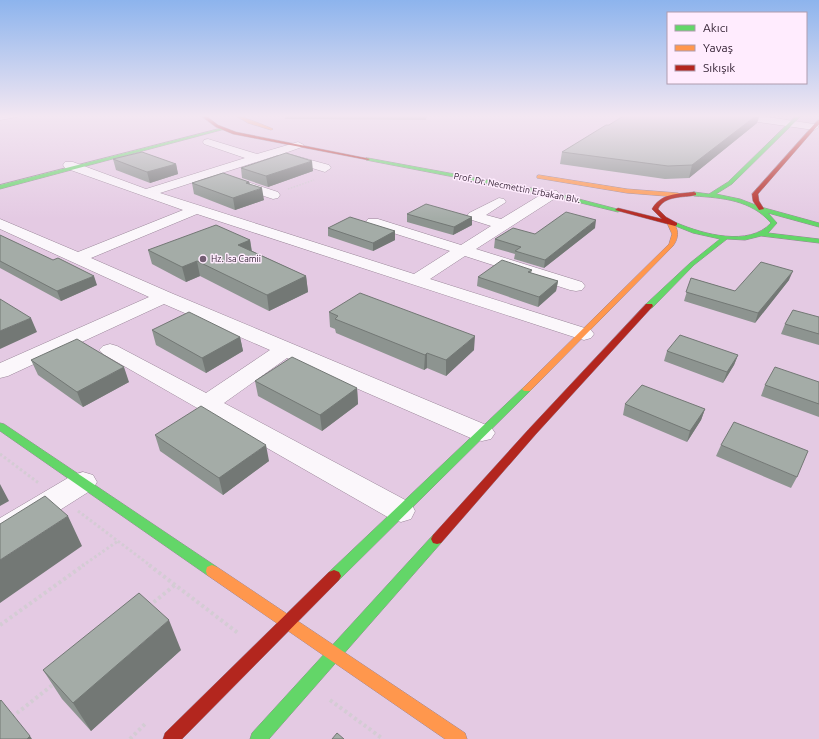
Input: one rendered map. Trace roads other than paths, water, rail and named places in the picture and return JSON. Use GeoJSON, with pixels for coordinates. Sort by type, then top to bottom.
{"type":"FeatureCollection","features":[{"type":"Feature","properties":{"kind":"main road"},"geometry":{"type":"LineString","coordinates":[[0,183],[137,149]]}},
{"type":"Feature","properties":{"kind":"main road","name":"Prof. Dr. Necmettin Erbakan Blv."},"geometry":{"type":"LineString","coordinates":[[321,149],[552,194],[670,223],[705,234],[726,237]]}},
{"type":"Feature","properties":{"kind":"main road"},"geometry":{"type":"LineString","coordinates":[[712,195],[730,183],[765,149]]}},
{"type":"Feature","properties":{"kind":"main road"},"geometry":{"type":"LineString","coordinates":[[761,234],[771,229],[774,223],[770,216],[761,209],[756,201],[755,194],[796,149]]}},
{"type":"Feature","properties":{"kind":"main road"},"geometry":{"type":"LineString","coordinates":[[0,187],[73,166]]}},
{"type":"Feature","properties":{"kind":"main road","name":"Prof. Dr. Necmettin Erbakan Blv."},"geometry":{"type":"LineString","coordinates":[[528,175],[627,191],[678,195]]}},
{"type":"Feature","properties":{"kind":"main road"},"geometry":{"type":"LineString","coordinates":[[171,739],[286,622],[584,334],[671,245],[676,233],[670,223],[659,216],[655,209],[657,202],[665,198],[678,195],[712,195],[747,203],[761,209],[819,225]]}},
{"type":"Feature","properties":{"kind":"main road"},"geometry":{"type":"LineString","coordinates":[[258,739],[336,655],[542,421],[640,316],[688,267],[709,248],[726,237],[761,234],[796,237],[819,241]]}},
{"type":"Feature","properties":{"kind":"main road"},"geometry":{"type":"LineString","coordinates":[[0,426],[71,489],[286,622],[459,739]]}},
{"type":"Feature","properties":{"kind":"street"},"geometry":{"type":"LineString","coordinates":[[231,149],[258,158]]}},
{"type":"Feature","properties":{"kind":"street"},"geometry":{"type":"LineString","coordinates":[[146,193],[283,149]]}},
{"type":"Feature","properties":{"kind":"street"},"geometry":{"type":"LineString","coordinates":[[272,153],[325,168]]}},
{"type":"Feature","properties":{"kind":"street"},"geometry":{"type":"LineString","coordinates":[[73,166],[146,193],[584,334]]}},
{"type":"Feature","properties":{"kind":"street"},"geometry":{"type":"LineString","coordinates":[[182,168],[273,195]]}},
{"type":"Feature","properties":{"kind":"street"},"geometry":{"type":"LineString","coordinates":[[416,280],[552,194]]}},
{"type":"Feature","properties":{"kind":"street"},"geometry":{"type":"LineString","coordinates":[[499,202],[474,216],[504,225]]}},
{"type":"Feature","properties":{"kind":"street"},"geometry":{"type":"LineString","coordinates":[[77,258],[197,209]]}},
{"type":"Feature","properties":{"kind":"street"},"geometry":{"type":"LineString","coordinates":[[373,222],[576,286]]}},
{"type":"Feature","properties":{"kind":"street"},"geometry":{"type":"LineString","coordinates":[[0,223],[164,297],[482,433]]}},
{"type":"Feature","properties":{"kind":"street"},"geometry":{"type":"LineString","coordinates":[[0,371],[164,297]]}},
{"type":"Feature","properties":{"kind":"street"},"geometry":{"type":"LineString","coordinates":[[206,404],[286,349]]}},
{"type":"Feature","properties":{"kind":"street"},"geometry":{"type":"LineString","coordinates":[[110,350],[401,511]]}},
{"type":"Feature","properties":{"kind":"street"},"geometry":{"type":"LineString","coordinates":[[0,533],[71,489]]}},
{"type":"Feature","properties":{"kind":"place","name":"Hz. İsa Camii"},"geometry":{"type":"Point","coordinates":[203,259]}}]}
